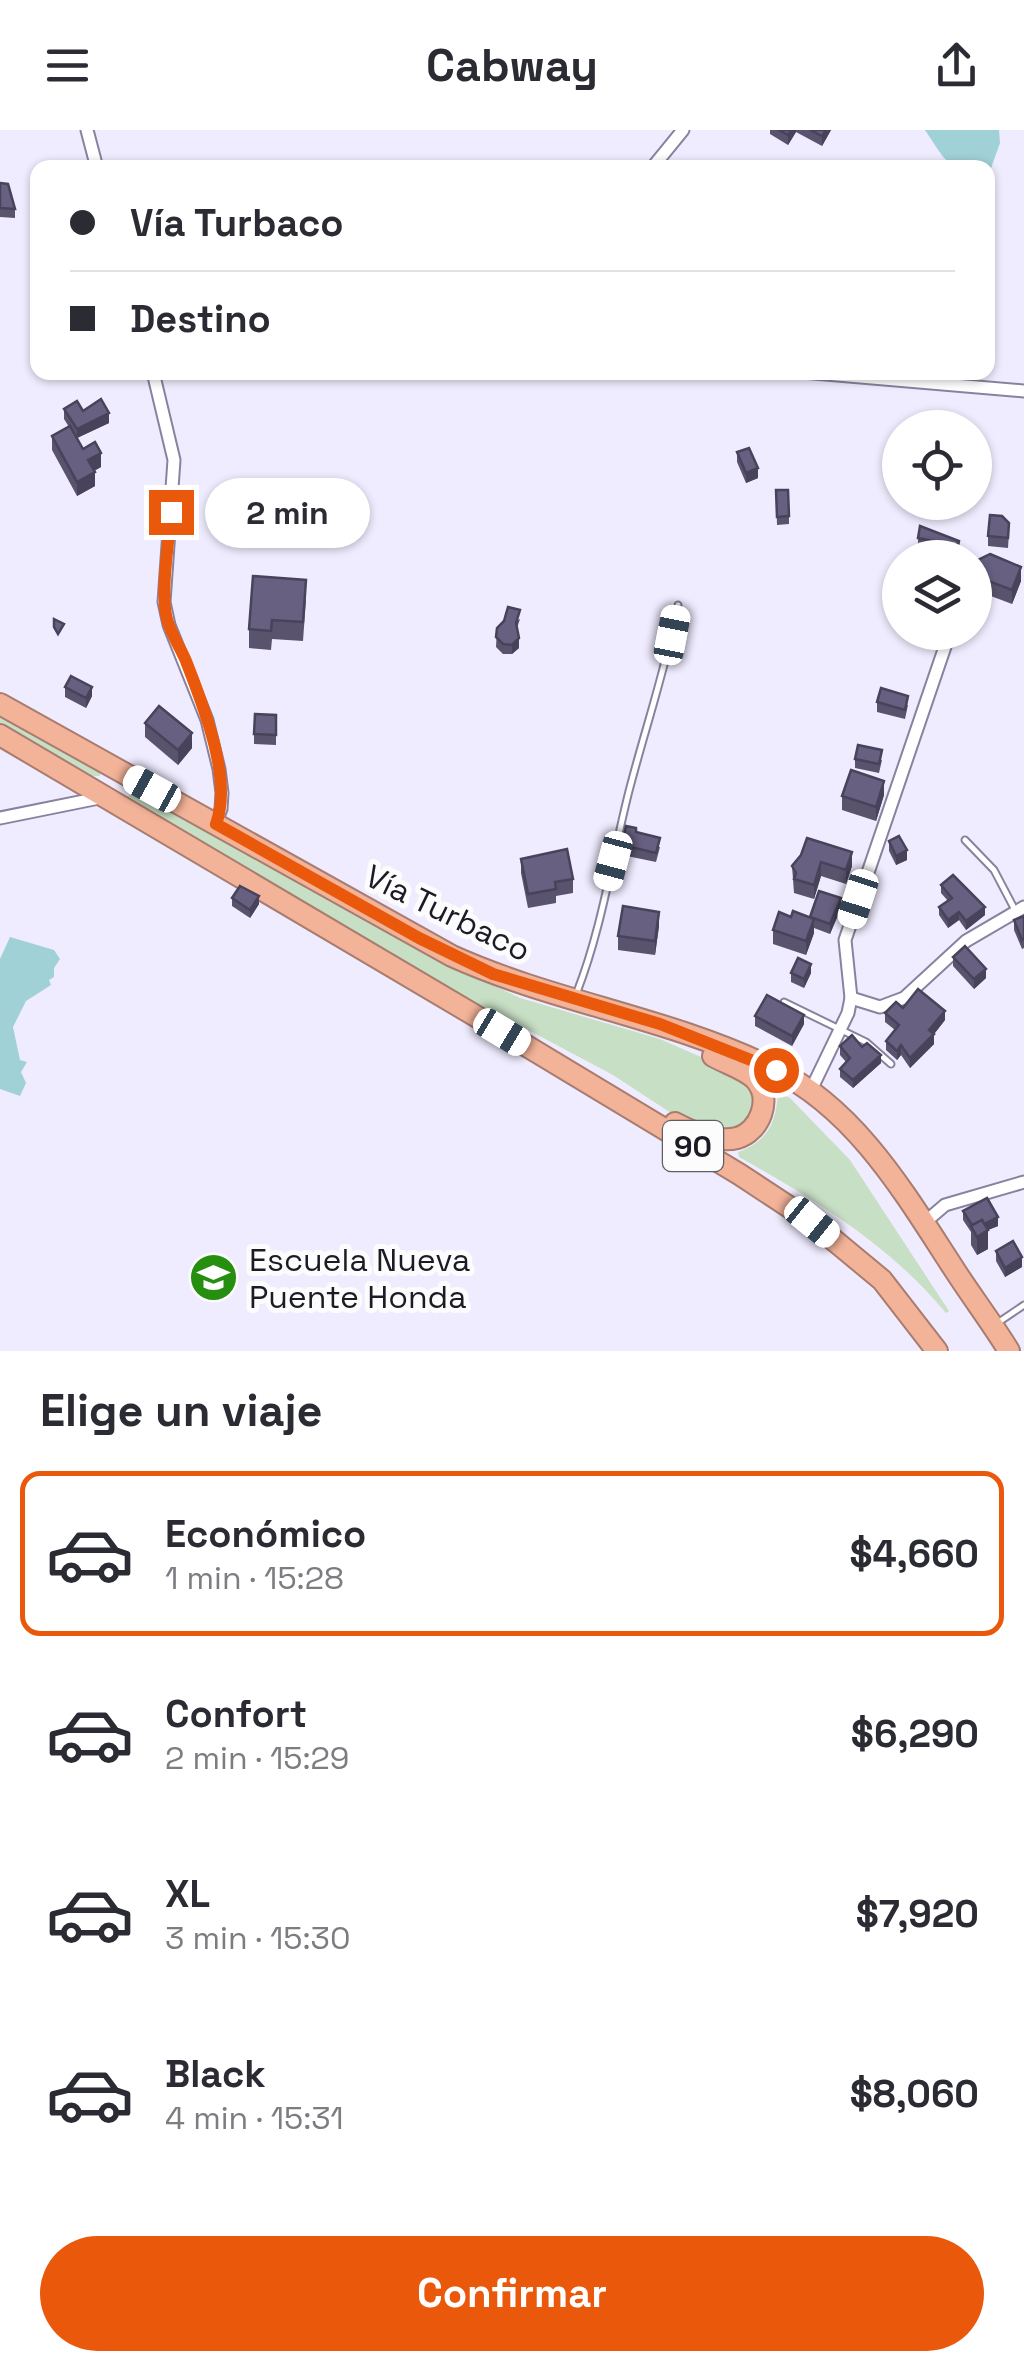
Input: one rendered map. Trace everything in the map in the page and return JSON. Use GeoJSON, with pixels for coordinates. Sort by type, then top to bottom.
{"type":"FeatureCollection","features":[{"type":"Feature","properties":{"kind":"highway","name":"Vía Turbaco"},"geometry":{"type":"LineString","coordinates":[[0,704],[452,956],[493,974],[700,1038],[776,1070],[836,1111],[864,1140],[1010,1351]]}},
{"type":"Feature","properties":{"kind":"highway","name":"Vía Turbaco"},"geometry":{"type":"LineString","coordinates":[[0,735],[530,1048],[812,1222],[882,1280],[937,1351]]}},
{"type":"Feature","properties":{"kind":"highway"},"geometry":{"type":"LineString","coordinates":[[530,1048],[557,1054],[682,1126],[713,1137],[738,1138],[758,1121],[762,1094],[754,1078],[710,1054],[700,1038]]}},
{"type":"Feature","properties":{"kind":"street"},"geometry":{"type":"LineString","coordinates":[[87,130],[95,160]]}},
{"type":"Feature","properties":{"kind":"street"},"geometry":{"type":"LineString","coordinates":[[659,160],[683,130]]}},
{"type":"Feature","properties":{"kind":"street"},"geometry":{"type":"LineString","coordinates":[[155,380],[174,460],[164,602],[215,753],[222,793],[216,824]]}},
{"type":"Feature","properties":{"kind":"street"},"geometry":{"type":"LineString","coordinates":[[891,380],[1024,392]]}},
{"type":"Feature","properties":{"kind":"street"},"geometry":{"type":"LineString","coordinates":[[810,1092],[848,1013],[845,940],[944,650]]}},
{"type":"Feature","properties":{"kind":"street"},"geometry":{"type":"LineString","coordinates":[[0,818],[108,796]]}},
{"type":"Feature","properties":{"kind":"street"},"geometry":{"type":"LineString","coordinates":[[850,998],[880,1007],[904,998],[966,942],[1020,910]]}},
{"type":"Feature","properties":{"kind":"street"},"geometry":{"type":"LineString","coordinates":[[924,1223],[945,1205],[1024,1182]]}},
{"type":"Feature","properties":{"kind":"lane"},"geometry":{"type":"LineString","coordinates":[[574,1000],[598,926],[678,605]]}},
{"type":"Feature","properties":{"kind":"lane"},"geometry":{"type":"LineString","coordinates":[[965,840],[994,870],[1020,910]]}},
{"type":"Feature","properties":{"kind":"lane"},"geometry":{"type":"LineString","coordinates":[[784,1002],[866,1042],[892,1064]]}},
{"type":"Feature","properties":{"kind":"lane"},"geometry":{"type":"LineString","coordinates":[[993,1325],[1024,1305]]}},
{"type":"Feature","properties":{"kind":"shaded area"},"geometry":{"type":"Polygon","coordinates":[[[925,130],[999,130],[1000,143],[994,160],[947,160],[925,130]]]}},
{"type":"Feature","properties":{"kind":"shaded area"},"geometry":{"type":"Polygon","coordinates":[[[0,713],[100,769],[100,776],[93,776],[0,725],[0,713]]]}},
{"type":"Feature","properties":{"kind":"shaded area"},"geometry":{"type":"Polygon","coordinates":[[[139,793],[425,953],[520,998],[660,1039],[735,1072],[750,1083],[754,1114],[745,1126],[728,1132],[680,1119],[613,1075],[436,981],[124,797],[139,793]]]}},
{"type":"Feature","properties":{"kind":"shaded area"},"geometry":{"type":"Polygon","coordinates":[[[10,937],[54,950],[60,959],[54,977],[49,980],[51,985],[26,1001],[13,1027],[20,1060],[27,1062],[21,1072],[26,1083],[20,1096],[0,1089],[0,959],[10,937]]]}},
{"type":"Feature","properties":{"kind":"shaded area"},"geometry":{"type":"Polygon","coordinates":[[[778,1093],[790,1098],[850,1160],[949,1311],[946,1313],[876,1245],[796,1190],[739,1157],[738,1152],[757,1142],[768,1130],[778,1093]]]}},
{"type":"Feature","properties":{"kind":"building"},"geometry":{"type":"Polygon","coordinates":[[[0,183],[8,184],[15,209],[0,208],[0,183]]]}},
{"type":"Feature","properties":{"kind":"building"},"geometry":{"type":"Polygon","coordinates":[[[101,399],[109,413],[77,429],[64,409],[77,401],[83,411],[101,399]]]}},
{"type":"Feature","properties":{"kind":"building"},"geometry":{"type":"Polygon","coordinates":[[[70,426],[83,449],[95,442],[101,453],[88,460],[95,472],[77,482],[52,436],[70,426]]]}},
{"type":"Feature","properties":{"kind":"building"},"geometry":{"type":"Polygon","coordinates":[[[749,448],[758,468],[746,473],[737,452],[749,448]]]}},
{"type":"Feature","properties":{"kind":"building"},"geometry":{"type":"Polygon","coordinates":[[[776,490],[788,490],[789,516],[777,517],[776,490]]]}},
{"type":"Feature","properties":{"kind":"building"},"geometry":{"type":"Polygon","coordinates":[[[992,515],[1002,516],[1009,523],[1008,538],[988,536],[992,515]]]}},
{"type":"Feature","properties":{"kind":"building"},"geometry":{"type":"Polygon","coordinates":[[[920,526],[956,540],[928,540],[918,538],[920,526]]]}},
{"type":"Feature","properties":{"kind":"building"},"geometry":{"type":"Polygon","coordinates":[[[992,555],[1021,567],[1012,590],[992,582],[992,555]]]}},
{"type":"Feature","properties":{"kind":"building"},"geometry":{"type":"Polygon","coordinates":[[[253,576],[306,580],[303,622],[272,620],[271,631],[249,629],[253,576]]]}},
{"type":"Feature","properties":{"kind":"building"},"geometry":{"type":"Polygon","coordinates":[[[508,607],[520,610],[516,623],[519,638],[512,645],[503,644],[496,637],[508,607]]]}},
{"type":"Feature","properties":{"kind":"building"},"geometry":{"type":"Polygon","coordinates":[[[54,619],[64,624],[58,634],[54,627],[54,619]]]}},
{"type":"Feature","properties":{"kind":"building"},"geometry":{"type":"Polygon","coordinates":[[[71,676],[92,687],[86,698],[65,687],[71,676]]]}},
{"type":"Feature","properties":{"kind":"building"},"geometry":{"type":"Polygon","coordinates":[[[881,688],[908,696],[905,710],[877,702],[881,688]]]}},
{"type":"Feature","properties":{"kind":"building"},"geometry":{"type":"Polygon","coordinates":[[[159,706],[192,733],[178,750],[145,723],[159,706]]]}},
{"type":"Feature","properties":{"kind":"building"},"geometry":{"type":"Polygon","coordinates":[[[255,714],[276,715],[276,735],[254,734],[255,714]]]}},
{"type":"Feature","properties":{"kind":"building"},"geometry":{"type":"Polygon","coordinates":[[[858,745],[882,750],[879,764],[855,759],[858,745]]]}},
{"type":"Feature","properties":{"kind":"building"},"geometry":{"type":"Polygon","coordinates":[[[851,770],[884,781],[876,807],[842,796],[851,770]]]}},
{"type":"Feature","properties":{"kind":"building"},"geometry":{"type":"Polygon","coordinates":[[[626,826],[660,838],[656,853],[622,845],[626,826]]]}},
{"type":"Feature","properties":{"kind":"building"},"geometry":{"type":"Polygon","coordinates":[[[899,836],[907,850],[896,856],[889,841],[899,836]]]}},
{"type":"Feature","properties":{"kind":"building"},"geometry":{"type":"Polygon","coordinates":[[[807,838],[852,852],[846,870],[821,862],[814,885],[794,879],[792,866],[807,838]]]}},
{"type":"Feature","properties":{"kind":"building"},"geometry":{"type":"Polygon","coordinates":[[[567,849],[573,879],[555,882],[556,889],[528,894],[521,859],[567,849]]]}},
{"type":"Feature","properties":{"kind":"building"},"geometry":{"type":"Polygon","coordinates":[[[953,875],[985,907],[966,921],[959,912],[948,920],[939,907],[952,898],[941,885],[953,875]]]}},
{"type":"Feature","properties":{"kind":"building"},"geometry":{"type":"Polygon","coordinates":[[[240,886],[259,896],[250,910],[232,898],[240,886]]]}},
{"type":"Feature","properties":{"kind":"building"},"geometry":{"type":"Polygon","coordinates":[[[819,891],[841,898],[830,924],[810,917],[819,891]]]}},
{"type":"Feature","properties":{"kind":"building"},"geometry":{"type":"Polygon","coordinates":[[[623,906],[659,912],[655,941],[618,936],[623,906]]]}},
{"type":"Feature","properties":{"kind":"building"},"geometry":{"type":"Polygon","coordinates":[[[793,911],[814,919],[806,941],[773,930],[779,912],[791,917],[793,911]]]}},
{"type":"Feature","properties":{"kind":"building"},"geometry":{"type":"Polygon","coordinates":[[[1024,916],[1024,938],[1022,940],[1014,920],[1024,916]]]}},
{"type":"Feature","properties":{"kind":"building"},"geometry":{"type":"Polygon","coordinates":[[[965,946],[986,969],[974,979],[953,957],[965,946]]]}},
{"type":"Feature","properties":{"kind":"building"},"geometry":{"type":"Polygon","coordinates":[[[798,958],[811,964],[804,979],[791,973],[798,958]]]}},
{"type":"Feature","properties":{"kind":"building"},"geometry":{"type":"Polygon","coordinates":[[[918,989],[945,1011],[929,1030],[934,1034],[910,1058],[901,1045],[897,1051],[886,1041],[899,1025],[885,1013],[896,1002],[903,1008],[918,989]]]}},
{"type":"Feature","properties":{"kind":"building"},"geometry":{"type":"Polygon","coordinates":[[[767,995],[804,1015],[792,1036],[755,1016],[767,995]]]}},
{"type":"Feature","properties":{"kind":"building"},"geometry":{"type":"Polygon","coordinates":[[[852,1035],[862,1047],[867,1043],[881,1055],[853,1080],[840,1069],[850,1058],[840,1046],[852,1035]]]}},
{"type":"Feature","properties":{"kind":"building"},"geometry":{"type":"Polygon","coordinates":[[[987,1198],[998,1217],[972,1225],[963,1211],[987,1198]]]}},
{"type":"Feature","properties":{"kind":"building"},"geometry":{"type":"Polygon","coordinates":[[[982,1220],[988,1230],[977,1237],[971,1226],[982,1220]]]}},
{"type":"Feature","properties":{"kind":"building"},"geometry":{"type":"Polygon","coordinates":[[[1013,1241],[1022,1257],[1005,1268],[996,1251],[1013,1241]]]}},
{"type":"Feature","properties":{"kind":"place","name":"Escuela Nueva Puente Honda"},"geometry":{"type":"Point","coordinates":[214,1278]}},
{"type":"Feature","properties":{"kind":"route"},"geometry":{"type":"LineString","coordinates":[[171,512],[166,618],[207,720],[222,793],[216,824],[452,956],[493,974],[700,1038],[776,1070]]}}]}
